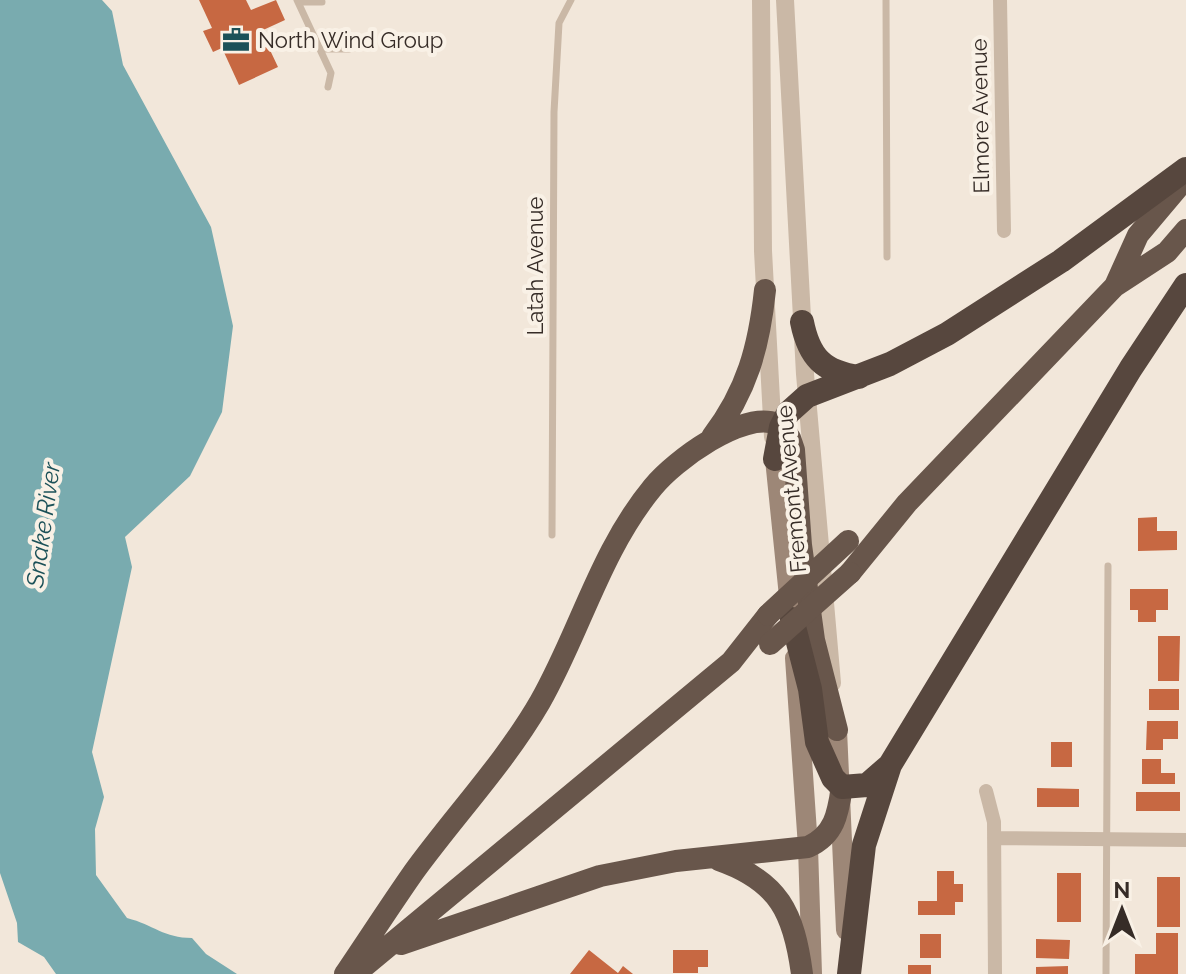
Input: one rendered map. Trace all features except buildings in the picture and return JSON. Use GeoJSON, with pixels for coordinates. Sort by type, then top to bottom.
{"type":"FeatureCollection","features":[{"type":"Feature","properties":{"kind":"highway"},"geometry":{"type":"LineString","coordinates":[[345,974],[414,871],[498,765],[541,700],[591,589],[654,485],[709,441],[739,426],[776,424],[807,396],[861,377],[947,334],[1061,261],[1186,169]]}},
{"type":"Feature","properties":{"kind":"highway"},"geometry":{"type":"LineString","coordinates":[[1115,286],[1138,235],[1186,178]]}},
{"type":"Feature","properties":{"kind":"highway"},"geometry":{"type":"LineString","coordinates":[[731,662],[770,644],[850,573],[907,503],[1115,286],[1167,252],[1186,230]]}},
{"type":"Feature","properties":{"kind":"highway"},"geometry":{"type":"LineString","coordinates":[[848,974],[864,845],[890,765],[1131,368],[1186,285]]}},
{"type":"Feature","properties":{"kind":"highway"},"geometry":{"type":"LineString","coordinates":[[709,441],[731,411],[752,366],[760,334],[765,290]]}},
{"type":"Feature","properties":{"kind":"highway"},"geometry":{"type":"LineString","coordinates":[[802,322],[806,341],[820,364],[842,375],[861,377]]}},
{"type":"Feature","properties":{"kind":"highway"},"geometry":{"type":"LineString","coordinates":[[775,459],[776,424]]}},
{"type":"Feature","properties":{"kind":"highway"},"geometry":{"type":"LineString","coordinates":[[776,424],[794,450],[801,545],[814,640],[837,730]]}},
{"type":"Feature","properties":{"kind":"highway"},"geometry":{"type":"LineString","coordinates":[[355,974],[731,662],[780,617],[848,541],[907,503]]}},
{"type":"Feature","properties":{"kind":"highway"},"geometry":{"type":"LineString","coordinates":[[780,617],[810,689],[817,742],[829,770],[842,787]]}},
{"type":"Feature","properties":{"kind":"highway"},"geometry":{"type":"LineString","coordinates":[[842,787],[867,785],[890,765]]}},
{"type":"Feature","properties":{"kind":"highway"},"geometry":{"type":"LineString","coordinates":[[385,949],[577,883],[710,858],[808,847],[821,841],[832,829],[842,787]]}},
{"type":"Feature","properties":{"kind":"highway"},"geometry":{"type":"LineString","coordinates":[[710,858],[744,869],[767,885],[786,909],[797,936],[802,974]]}},
{"type":"Feature","properties":{"kind":"main road","name":"Fremont Avenue"},"geometry":{"type":"LineString","coordinates":[[775,459],[780,617],[808,847],[812,974]]}},
{"type":"Feature","properties":{"kind":"main road","name":"Fremont Avenue"},"geometry":{"type":"LineString","coordinates":[[837,730],[842,787],[848,974]]}},
{"type":"Feature","properties":{"kind":"street","name":"Fremont Avenue"},"geometry":{"type":"LineString","coordinates":[[761,0],[765,290],[776,424]]}},
{"type":"Feature","properties":{"kind":"street","name":"Fremont Avenue"},"geometry":{"type":"LineString","coordinates":[[785,0],[807,396],[837,730]]}},
{"type":"Feature","properties":{"kind":"street","name":"Elmore Avenue"},"geometry":{"type":"LineString","coordinates":[[1000,0],[1004,231]]}},
{"type":"Feature","properties":{"kind":"street"},"geometry":{"type":"LineString","coordinates":[[986,791],[994,838],[995,974]]}},
{"type":"Feature","properties":{"kind":"street"},"geometry":{"type":"LineString","coordinates":[[994,838],[1186,840]]}},
{"type":"Feature","properties":{"kind":"lane","name":"Latah Avenue"},"geometry":{"type":"LineString","coordinates":[[552,535],[554,112],[559,23],[571,0]]}},
{"type":"Feature","properties":{"kind":"lane"},"geometry":{"type":"LineString","coordinates":[[886,0],[887,257]]}},
{"type":"Feature","properties":{"kind":"lane"},"geometry":{"type":"LineString","coordinates":[[322,2],[298,1],[331,73],[328,87]]}},
{"type":"Feature","properties":{"kind":"lane"},"geometry":{"type":"LineString","coordinates":[[321,49],[349,49]]}},
{"type":"Feature","properties":{"kind":"lane"},"geometry":{"type":"LineString","coordinates":[[1106,974],[1108,566]]}},
{"type":"Feature","properties":{"kind":"water","name":"Snake River"},"geometry":{"type":"Polygon","coordinates":[[[0,0],[102,0],[112,11],[123,65],[211,227],[233,326],[222,412],[190,476],[125,537],[132,567],[92,752],[104,797],[95,829],[96,875],[127,918],[166,934],[192,938],[206,954],[237,974],[56,974],[44,957],[18,942],[17,923],[0,873],[0,0]]]}},
{"type":"Feature","properties":{"kind":"place","name":"North Wind Group"},"geometry":{"type":"Point","coordinates":[236,40]}}]}
